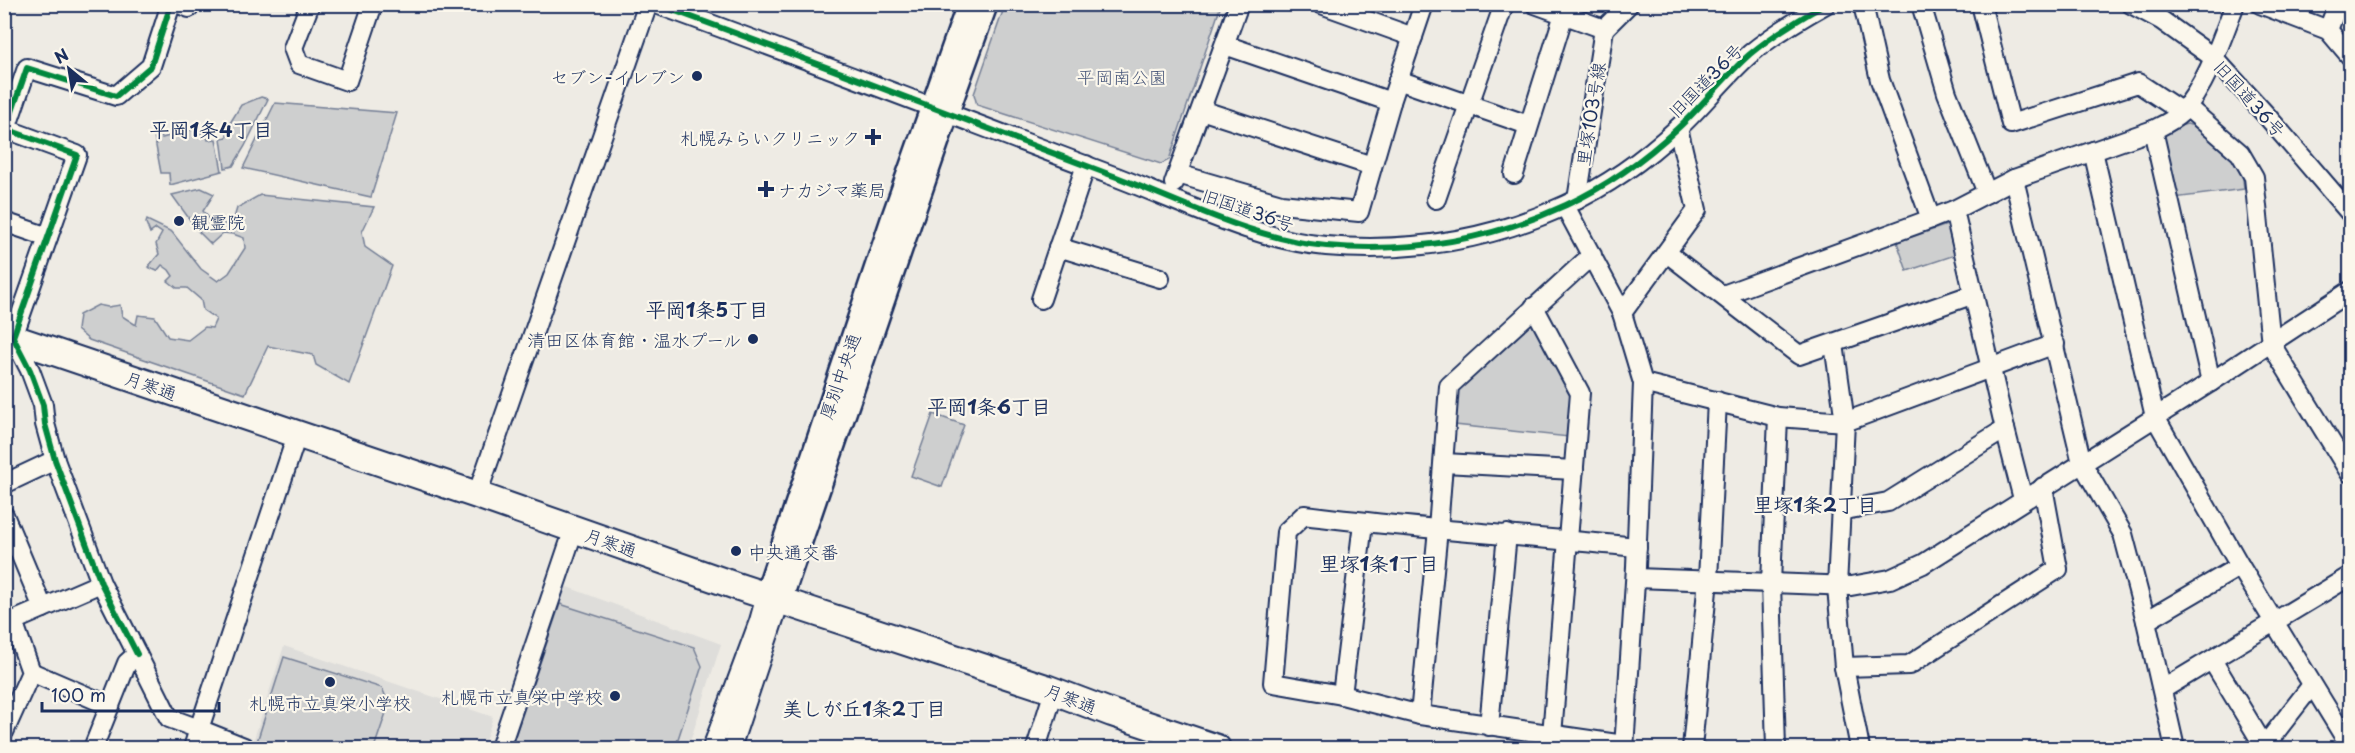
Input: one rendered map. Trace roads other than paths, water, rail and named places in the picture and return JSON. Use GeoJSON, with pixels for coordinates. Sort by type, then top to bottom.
{"type":"FeatureCollection","features":[{"type":"Feature","properties":{"kind":"highway","name":"月寒通"},"geometry":{"type":"LineString","coordinates":[[9,336],[1217,748]]}},
{"type":"Feature","properties":{"kind":"main road","name":"厚別中央通"},"geometry":{"type":"LineString","coordinates":[[773,598],[940,110],[969,4]]}},
{"type":"Feature","properties":{"kind":"main road","name":"厚別中央通"},"geometry":{"type":"LineString","coordinates":[[940,110],[986,4]]}},
{"type":"Feature","properties":{"kind":"street"},"geometry":{"type":"LineString","coordinates":[[171,4],[151,66],[116,96],[27,68],[5,131],[77,155],[9,336],[30,370],[43,405],[45,424],[55,460],[101,583],[169,718],[243,748]]}},
{"type":"Feature","properties":{"kind":"street"},"geometry":{"type":"LineString","coordinates":[[179,4],[189,8],[190,4]]}},
{"type":"Feature","properties":{"kind":"street"},"geometry":{"type":"LineString","coordinates":[[310,4],[293,48],[299,64],[347,81],[373,4]]}},
{"type":"Feature","properties":{"kind":"street"},"geometry":{"type":"LineString","coordinates":[[477,495],[648,4]]}},
{"type":"Feature","properties":{"kind":"street"},"geometry":{"type":"LineString","coordinates":[[1167,196],[1178,174],[1239,4]]}},
{"type":"Feature","properties":{"kind":"street"},"geometry":{"type":"LineString","coordinates":[[1321,4],[1413,37]]}},
{"type":"Feature","properties":{"kind":"street"},"geometry":{"type":"LineString","coordinates":[[1178,174],[1281,204],[1359,212],[1391,102],[1424,4]]}},
{"type":"Feature","properties":{"kind":"street"},"geometry":{"type":"LineString","coordinates":[[1436,199],[1504,4]]}},
{"type":"Feature","properties":{"kind":"street"},"geometry":{"type":"LineString","coordinates":[[1534,4],[1564,14],[1585,12],[1604,29],[1629,4]]}},
{"type":"Feature","properties":{"kind":"street","name":"旧国道36号"},"geometry":{"type":"LineString","coordinates":[[665,6],[1243,226],[1273,236],[1325,246],[1375,248],[1428,245],[1487,234],[1571,203],[1625,170],[1678,128],[1749,56],[1788,26],[1826,4]]}},
{"type":"Feature","properties":{"kind":"street"},"geometry":{"type":"LineString","coordinates":[[1863,4],[1880,80],[1931,219]]}},
{"type":"Feature","properties":{"kind":"street"},"geometry":{"type":"LineString","coordinates":[[1921,4],[1947,93],[1987,194]]}},
{"type":"Feature","properties":{"kind":"street"},"geometry":{"type":"LineString","coordinates":[[1981,4],[2011,124],[2138,83],[2184,109],[2240,153],[2254,177],[2271,344],[2350,473]]}},
{"type":"Feature","properties":{"kind":"street","name":"旧国道36号"},"geometry":{"type":"LineString","coordinates":[[2131,4],[2161,20],[2214,58],[2350,213]]}},
{"type":"Feature","properties":{"kind":"street"},"geometry":{"type":"LineString","coordinates":[[1723,295],[1931,219],[1954,210],[2014,179],[2153,130],[2171,121],[2184,109],[2214,58],[2235,4]]}},
{"type":"Feature","properties":{"kind":"street"},"geometry":{"type":"LineString","coordinates":[[2260,4],[2328,30],[2350,56]]}},
{"type":"Feature","properties":{"kind":"street"},"geometry":{"type":"LineString","coordinates":[[2328,30],[2338,4]]}},
{"type":"Feature","properties":{"kind":"street"},"geometry":{"type":"LineString","coordinates":[[1514,174],[1564,14]]}},
{"type":"Feature","properties":{"kind":"street","name":"里塚103号線"},"geometry":{"type":"LineString","coordinates":[[1571,203],[1604,29]]}},
{"type":"Feature","properties":{"kind":"street"},"geometry":{"type":"LineString","coordinates":[[1225,45],[1391,102]]}},
{"type":"Feature","properties":{"kind":"street"},"geometry":{"type":"LineString","coordinates":[[1398,80],[1528,125]]}},
{"type":"Feature","properties":{"kind":"street"},"geometry":{"type":"LineString","coordinates":[[1201,110],[1372,166]]}},
{"type":"Feature","properties":{"kind":"street"},"geometry":{"type":"LineString","coordinates":[[1622,313],[1697,210],[1678,128]]}},
{"type":"Feature","properties":{"kind":"street"},"geometry":{"type":"LineString","coordinates":[[2153,130],[2211,382]]}},
{"type":"Feature","properties":{"kind":"street"},"geometry":{"type":"LineString","coordinates":[[2092,151],[2155,417],[2240,566],[2350,746]]}},
{"type":"Feature","properties":{"kind":"street"},"geometry":{"type":"LineString","coordinates":[[1041,299],[1086,165]]}},
{"type":"Feature","properties":{"kind":"street"},"geometry":{"type":"LineString","coordinates":[[2014,179],[2082,463],[2123,534],[2163,689],[2175,748]]}},
{"type":"Feature","properties":{"kind":"street"},"geometry":{"type":"LineString","coordinates":[[1571,203],[1592,255],[1622,313],[1643,383],[1636,578],[1624,747],[1420,715],[1342,695],[1273,682],[1286,532],[1304,515],[1363,523],[1637,547]]}},
{"type":"Feature","properties":{"kind":"street"},"geometry":{"type":"LineString","coordinates":[[1954,210],[2023,499]]}},
{"type":"Feature","properties":{"kind":"street"},"geometry":{"type":"LineString","coordinates":[[4,222],[48,237]]}},
{"type":"Feature","properties":{"kind":"street"},"geometry":{"type":"LineString","coordinates":[[1058,247],[1160,278]]}},
{"type":"Feature","properties":{"kind":"street"},"geometry":{"type":"LineString","coordinates":[[1667,253],[1799,355],[1974,294]]}},
{"type":"Feature","properties":{"kind":"street"},"geometry":{"type":"LineString","coordinates":[[1420,715],[1449,386],[1592,255]]}},
{"type":"Feature","properties":{"kind":"street"},"geometry":{"type":"LineString","coordinates":[[1636,578],[1708,579],[1838,587],[1890,579],[1923,564],[2271,344],[2350,291]]}},
{"type":"Feature","properties":{"kind":"street"},"geometry":{"type":"LineString","coordinates":[[1534,307],[1580,393],[1552,735]]}},
{"type":"Feature","properties":{"kind":"street"},"geometry":{"type":"LineString","coordinates":[[1834,344],[1845,422],[1838,587],[1844,667],[1860,748]]}},
{"type":"Feature","properties":{"kind":"street"},"geometry":{"type":"LineString","coordinates":[[1643,383],[1778,417],[1845,422],[2055,344]]}},
{"type":"Feature","properties":{"kind":"street"},"geometry":{"type":"LineString","coordinates":[[1692,748],[1708,579],[1718,401]]}},
{"type":"Feature","properties":{"kind":"street"},"geometry":{"type":"LineString","coordinates":[[1776,748],[1771,583],[1778,417]]}},
{"type":"Feature","properties":{"kind":"street"},"geometry":{"type":"LineString","coordinates":[[1840,510],[1888,502],[2005,429]]}},
{"type":"Feature","properties":{"kind":"street"},"geometry":{"type":"LineString","coordinates":[[193,748],[297,435]]}},
{"type":"Feature","properties":{"kind":"street"},"geometry":{"type":"LineString","coordinates":[[4,484],[55,460]]}},
{"type":"Feature","properties":{"kind":"street"},"geometry":{"type":"LineString","coordinates":[[1444,463],[1574,470]]}},
{"type":"Feature","properties":{"kind":"street"},"geometry":{"type":"LineString","coordinates":[[1844,667],[1908,665],[2058,569],[2043,487]]}},
{"type":"Feature","properties":{"kind":"street"},"geometry":{"type":"LineString","coordinates":[[4,515],[44,608]]}},
{"type":"Feature","properties":{"kind":"street"},"geometry":{"type":"LineString","coordinates":[[1342,695],[1363,523]]}},
{"type":"Feature","properties":{"kind":"street"},"geometry":{"type":"LineString","coordinates":[[500,748],[574,529]]}},
{"type":"Feature","properties":{"kind":"street"},"geometry":{"type":"LineString","coordinates":[[1489,726],[1507,534]]}},
{"type":"Feature","properties":{"kind":"street"},"geometry":{"type":"LineString","coordinates":[[2146,621],[2240,566]]}},
{"type":"Feature","properties":{"kind":"street"},"geometry":{"type":"LineString","coordinates":[[2163,689],[2350,576]]}},
{"type":"Feature","properties":{"kind":"street"},"geometry":{"type":"LineString","coordinates":[[101,583],[9,623],[31,672],[110,706]]}},
{"type":"Feature","properties":{"kind":"street","name":"厚別中央通"},"geometry":{"type":"LineString","coordinates":[[712,748],[759,621],[773,598]]}},
{"type":"Feature","properties":{"kind":"street","name":"厚別中央通"},"geometry":{"type":"LineString","coordinates":[[731,748],[773,598]]}},
{"type":"Feature","properties":{"kind":"street"},"geometry":{"type":"LineString","coordinates":[[93,748],[127,663],[137,654]]}},
{"type":"Feature","properties":{"kind":"street"},"geometry":{"type":"LineString","coordinates":[[2212,660],[2263,747],[2312,685]]}},
{"type":"Feature","properties":{"kind":"street"},"geometry":{"type":"LineString","coordinates":[[4,732],[31,672]]}},
{"type":"Feature","properties":{"kind":"street"},"geometry":{"type":"LineString","coordinates":[[1036,748],[1054,691]]}},
{"type":"Feature","properties":{"kind":"place","name":"セブン-イレブン"},"geometry":{"type":"Point","coordinates":[697,76]}},
{"type":"Feature","properties":{"kind":"place","name":"札幌みらいクリニック"},"geometry":{"type":"Point","coordinates":[873,137]}},
{"type":"Feature","properties":{"kind":"place","name":"ナカジマ薬局"},"geometry":{"type":"Point","coordinates":[766,189]}},
{"type":"Feature","properties":{"kind":"place","name":"観霊院"},"geometry":{"type":"Point","coordinates":[179,221]}},
{"type":"Feature","properties":{"kind":"place","name":"清田区体育館・温水プール"},"geometry":{"type":"Point","coordinates":[753,339]}},
{"type":"Feature","properties":{"kind":"place","name":"中央通交番"},"geometry":{"type":"Point","coordinates":[736,551]}},
{"type":"Feature","properties":{"kind":"place","name":"札幌市立真栄小学校"},"geometry":{"type":"Point","coordinates":[330,682]}},
{"type":"Feature","properties":{"kind":"place","name":"札幌市立真栄中学校"},"geometry":{"type":"Point","coordinates":[615,696]}},
{"type":"Feature","properties":{"kind":"district","name":"平岡1条4丁目"},"geometry":{"type":"Point","coordinates":[211,129]}},
{"type":"Feature","properties":{"kind":"district","name":"平岡1条5丁目"},"geometry":{"type":"Point","coordinates":[707,309]}},
{"type":"Feature","properties":{"kind":"district","name":"平岡1条6丁目"},"geometry":{"type":"Point","coordinates":[989,406]}},
{"type":"Feature","properties":{"kind":"district","name":"里塚1条2丁目"},"geometry":{"type":"Point","coordinates":[1815,504]}},
{"type":"Feature","properties":{"kind":"district","name":"里塚1条1丁目"},"geometry":{"type":"Point","coordinates":[1379,563]}},
{"type":"Feature","properties":{"kind":"district","name":"美しが丘1条2丁目"},"geometry":{"type":"Point","coordinates":[864,708]}},
{"type":"Feature","properties":{"kind":"park label","name":"平岡南公園"},"geometry":{"type":"Point","coordinates":[1122,76]}}]}
